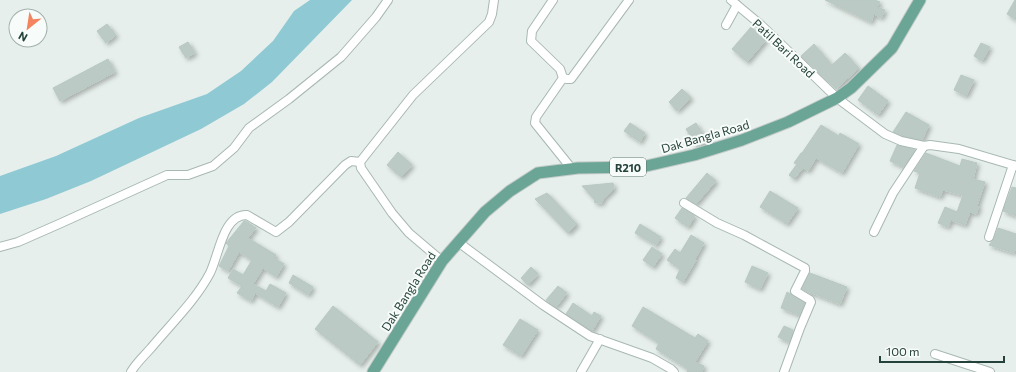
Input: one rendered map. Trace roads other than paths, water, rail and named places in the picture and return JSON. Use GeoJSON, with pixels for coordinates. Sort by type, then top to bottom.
{"type":"FeatureCollection","features":[{"type":"Feature","properties":{"kind":"main road","name":"Dak Bangla Road"},"geometry":{"type":"LineString","coordinates":[[373,372],[442,261],[484,212],[510,191],[538,173],[572,169],[642,167],[694,155],[742,140],[788,122],[837,98],[852,88],[892,48],[920,0]]}},
{"type":"Feature","properties":{"kind":"street"},"geometry":{"type":"LineString","coordinates":[[0,248],[18,242],[167,176],[188,175],[213,166],[234,148],[249,128],[289,99],[341,57],[376,17],[388,0]]}},
{"type":"Feature","properties":{"kind":"street"},"geometry":{"type":"LineString","coordinates":[[442,261],[409,233],[392,213],[364,173],[360,162],[363,156],[413,95],[489,22],[494,0]]}},
{"type":"Feature","properties":{"kind":"street"},"geometry":{"type":"LineString","coordinates":[[553,0],[532,31],[531,41],[560,69],[563,78]]}},
{"type":"Feature","properties":{"kind":"street"},"geometry":{"type":"LineString","coordinates":[[563,78],[571,79],[629,0]]}},
{"type":"Feature","properties":{"kind":"street"},"geometry":{"type":"LineString","coordinates":[[726,25],[734,2]]}},
{"type":"Feature","properties":{"kind":"street","name":"Patil Bari Road"},"geometry":{"type":"LineString","coordinates":[[734,2],[761,25],[837,98],[885,134],[901,141],[924,146],[930,145],[959,149],[1014,165]]}},
{"type":"Feature","properties":{"kind":"street"},"geometry":{"type":"LineString","coordinates":[[563,78],[536,117],[535,123],[572,169]]}},
{"type":"Feature","properties":{"kind":"street"},"geometry":{"type":"LineString","coordinates":[[874,232],[893,193],[924,146]]}},
{"type":"Feature","properties":{"kind":"street"},"geometry":{"type":"LineString","coordinates":[[131,372],[191,301],[210,274],[225,232],[235,218],[248,215],[276,232],[289,222],[345,165],[356,160],[360,162]]}},
{"type":"Feature","properties":{"kind":"street"},"geometry":{"type":"LineString","coordinates":[[989,237],[1014,165]]}},
{"type":"Feature","properties":{"kind":"street"},"geometry":{"type":"LineString","coordinates":[[684,203],[717,223],[744,235],[805,268],[795,291],[811,302],[784,372]]}},
{"type":"Feature","properties":{"kind":"street"},"geometry":{"type":"LineString","coordinates":[[458,242],[543,305],[590,336],[652,358],[674,372]]}},
{"type":"Feature","properties":{"kind":"street"},"geometry":{"type":"LineString","coordinates":[[583,371],[600,339]]}},
{"type":"Feature","properties":{"kind":"street"},"geometry":{"type":"LineString","coordinates":[[935,354],[990,372]]}},
{"type":"Feature","properties":{"kind":"water"},"geometry":{"type":"Polygon","coordinates":[[[310,0],[352,0],[272,82],[244,104],[201,129],[91,181],[46,199],[0,214],[0,176],[56,156],[139,118],[207,94],[241,71],[273,41],[294,11],[310,0]]]}}]}
